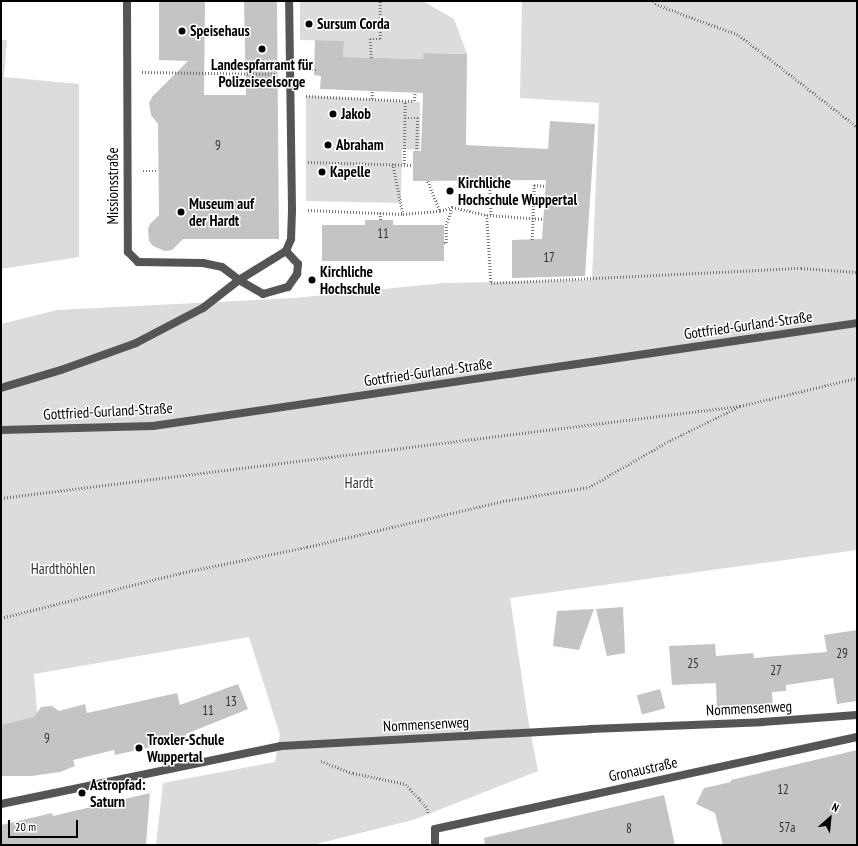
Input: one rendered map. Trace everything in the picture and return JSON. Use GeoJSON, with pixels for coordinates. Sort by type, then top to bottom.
{"type":"FeatureCollection","features":[{"type":"Feature","properties":{"kind":"street","name":"Missionsstraße"},"geometry":{"type":"LineString","coordinates":[[127,1],[128,252],[138,262],[203,263],[222,267],[239,280],[263,294],[288,287],[297,274],[298,264],[286,251]]}},
{"type":"Feature","properties":{"kind":"street"},"geometry":{"type":"LineString","coordinates":[[1,388],[61,370],[136,343],[203,308],[239,280],[286,251],[291,239],[292,209],[289,1]]}},
{"type":"Feature","properties":{"kind":"street","name":"Gottfried-Gurland-Straße"},"geometry":{"type":"LineString","coordinates":[[1,430],[153,426],[857,323]]}},
{"type":"Feature","properties":{"kind":"street","name":"Nommensenweg"},"geometry":{"type":"LineString","coordinates":[[1,804],[281,746],[591,729],[762,722],[857,715]]}},
{"type":"Feature","properties":{"kind":"street","name":"Gronaustraße"},"geometry":{"type":"LineString","coordinates":[[435,829],[857,737]]}},
{"type":"Feature","properties":{"kind":"street"},"geometry":{"type":"LineString","coordinates":[[435,829],[435,845]]}},
{"type":"Feature","properties":{"kind":"path"},"geometry":{"type":"LineString","coordinates":[[371,58],[370,39],[380,39],[380,1]]}},
{"type":"Feature","properties":{"kind":"path"},"geometry":{"type":"LineString","coordinates":[[653,1],[658,5],[739,35],[857,127]]}},
{"type":"Feature","properties":{"kind":"path"},"geometry":{"type":"LineString","coordinates":[[146,72],[290,74]]}},
{"type":"Feature","properties":{"kind":"path"},"geometry":{"type":"LineString","coordinates":[[372,91],[372,100]]}},
{"type":"Feature","properties":{"kind":"path"},"geometry":{"type":"LineString","coordinates":[[291,95],[414,101],[415,92]]}},
{"type":"Feature","properties":{"kind":"path"},"geometry":{"type":"LineString","coordinates":[[404,165],[405,101]]}},
{"type":"Feature","properties":{"kind":"path"},"geometry":{"type":"LineString","coordinates":[[405,118],[418,118],[417,151]]}},
{"type":"Feature","properties":{"kind":"path"},"geometry":{"type":"LineString","coordinates":[[291,160],[313,163],[413,165]]}},
{"type":"Feature","properties":{"kind":"path"},"geometry":{"type":"LineString","coordinates":[[393,164],[403,214]]}},
{"type":"Feature","properties":{"kind":"path"},"geometry":{"type":"LineString","coordinates":[[150,171],[158,171]]}},
{"type":"Feature","properties":{"kind":"path"},"geometry":{"type":"LineString","coordinates":[[428,181],[440,211]]}},
{"type":"Feature","properties":{"kind":"path"},"geometry":{"type":"LineString","coordinates":[[490,181],[491,215]]}},
{"type":"Feature","properties":{"kind":"path"},"geometry":{"type":"LineString","coordinates":[[532,240],[534,185],[546,186]]}},
{"type":"Feature","properties":{"kind":"path"},"geometry":{"type":"LineString","coordinates":[[292,209],[403,214],[440,211],[452,207],[488,215],[544,219]]}},
{"type":"Feature","properties":{"kind":"path"},"geometry":{"type":"LineString","coordinates":[[444,243],[446,225],[452,207]]}},
{"type":"Feature","properties":{"kind":"path"},"geometry":{"type":"LineString","coordinates":[[380,213],[381,220]]}},
{"type":"Feature","properties":{"kind":"path"},"geometry":{"type":"LineString","coordinates":[[488,215],[491,283],[800,268],[857,272]]}},
{"type":"Feature","properties":{"kind":"path"},"geometry":{"type":"LineString","coordinates":[[1,498],[740,406],[857,378]]}},
{"type":"Feature","properties":{"kind":"path"},"geometry":{"type":"LineString","coordinates":[[1,618],[180,573],[307,546],[503,501],[589,487],[667,442],[740,406]]}},
{"type":"Feature","properties":{"kind":"path"},"geometry":{"type":"LineString","coordinates":[[317,760],[353,773],[406,784],[426,806],[435,829]]}},
{"type":"Feature","properties":{"kind":"green space"},"geometry":{"type":"Polygon","coordinates":[[[300,1],[423,1],[454,19],[467,54],[424,53],[424,59],[343,57],[344,41],[300,40],[300,1]]]}},
{"type":"Feature","properties":{"kind":"green space","name":"Hardt"},"geometry":{"type":"Polygon","coordinates":[[[522,1],[857,1],[857,550],[510,598],[528,719],[538,771],[413,820],[312,845],[156,845],[163,783],[275,762],[280,735],[249,637],[34,674],[38,723],[1,734],[1,324],[57,310],[294,298],[444,283],[592,280],[599,103],[520,98],[522,1]]]}},
{"type":"Feature","properties":{"kind":"green space"},"geometry":{"type":"Polygon","coordinates":[[[1,40],[7,40],[4,77],[79,84],[79,257],[1,269],[1,40]]]}},
{"type":"Feature","properties":{"kind":"green space"},"geometry":{"type":"Polygon","coordinates":[[[306,96],[420,102],[420,150],[402,149],[401,203],[306,201],[306,96]]]}},
{"type":"Feature","properties":{"kind":"building"},"geometry":{"type":"Polygon","coordinates":[[[159,1],[205,1],[204,95],[246,95],[244,1],[277,1],[279,239],[183,239],[172,250],[165,251],[153,246],[149,241],[148,229],[150,224],[159,215],[158,124],[151,115],[149,103],[152,97],[188,61],[159,60],[159,1]]]}},
{"type":"Feature","properties":{"kind":"building"},"geometry":{"type":"Polygon","coordinates":[[[315,40],[344,41],[343,57],[424,59],[423,53],[467,54],[466,145],[548,149],[550,121],[595,124],[585,276],[512,278],[512,240],[542,239],[546,180],[413,181],[413,151],[421,151],[423,93],[320,89],[321,76],[314,75],[315,40]]]}},
{"type":"Feature","properties":{"kind":"building"},"geometry":{"type":"Polygon","coordinates":[[[365,220],[393,220],[393,225],[444,225],[444,261],[322,261],[322,225],[365,225],[365,220]]]}},
{"type":"Feature","properties":{"kind":"building"},"geometry":{"type":"Polygon","coordinates":[[[623,607],[625,653],[607,656],[596,609],[623,607]]]}},
{"type":"Feature","properties":{"kind":"building"},"geometry":{"type":"Polygon","coordinates":[[[594,609],[579,650],[553,646],[557,611],[594,609]]]}},
{"type":"Feature","properties":{"kind":"building"},"geometry":{"type":"Polygon","coordinates":[[[857,630],[857,701],[837,704],[833,678],[786,685],[786,691],[772,692],[773,708],[717,711],[716,683],[672,685],[669,646],[715,644],[716,656],[753,653],[754,658],[827,652],[824,635],[857,630]]]}},
{"type":"Feature","properties":{"kind":"building"},"geometry":{"type":"Polygon","coordinates":[[[238,684],[248,709],[186,734],[187,739],[115,755],[114,750],[73,760],[75,766],[60,772],[31,776],[1,776],[1,725],[34,717],[41,707],[52,706],[59,711],[85,704],[87,713],[177,693],[180,705],[238,684]]]}},
{"type":"Feature","properties":{"kind":"building"},"geometry":{"type":"Polygon","coordinates":[[[660,689],[665,708],[642,715],[637,695],[660,689]]]}},
{"type":"Feature","properties":{"kind":"building"},"geometry":{"type":"Polygon","coordinates":[[[857,750],[857,845],[723,845],[715,813],[696,804],[704,788],[731,782],[731,780],[857,750]]]}},
{"type":"Feature","properties":{"kind":"building"},"geometry":{"type":"Polygon","coordinates":[[[150,793],[146,845],[1,845],[1,825],[52,813],[53,816],[150,793]]]}},
{"type":"Feature","properties":{"kind":"building"},"geometry":{"type":"Polygon","coordinates":[[[664,795],[675,845],[485,845],[484,838],[664,795]]]}},
{"type":"Feature","properties":{"kind":"place","name":"Sursum Corda"},"geometry":{"type":"Point","coordinates":[309,24]}},
{"type":"Feature","properties":{"kind":"place","name":"Speisehaus"},"geometry":{"type":"Point","coordinates":[182,31]}},
{"type":"Feature","properties":{"kind":"place","name":"Landespfarramt für Polizeiseelsorge"},"geometry":{"type":"Point","coordinates":[262,49]}},
{"type":"Feature","properties":{"kind":"place","name":"Jakob"},"geometry":{"type":"Point","coordinates":[333,114]}},
{"type":"Feature","properties":{"kind":"place","name":"Abraham"},"geometry":{"type":"Point","coordinates":[328,145]}},
{"type":"Feature","properties":{"kind":"place","name":"Kapelle"},"geometry":{"type":"Point","coordinates":[322,172]}},
{"type":"Feature","properties":{"kind":"place","name":"Kirchliche Hochschule Wuppertal"},"geometry":{"type":"Point","coordinates":[450,191]}},
{"type":"Feature","properties":{"kind":"place","name":"Museum auf der Hardt"},"geometry":{"type":"Point","coordinates":[181,212]}},
{"type":"Feature","properties":{"kind":"place","name":"Kirchliche Hochschule"},"geometry":{"type":"Point","coordinates":[312,280]}},
{"type":"Feature","properties":{"kind":"place","name":"Troxler-Schule Wuppertal"},"geometry":{"type":"Point","coordinates":[139,748]}},
{"type":"Feature","properties":{"kind":"place","name":"Astropfad: Saturn"},"geometry":{"type":"Point","coordinates":[82,793]}},
{"type":"Feature","properties":{"kind":"park label","name":"Hardthöhlen"},"geometry":{"type":"Point","coordinates":[63,569]}}]}
